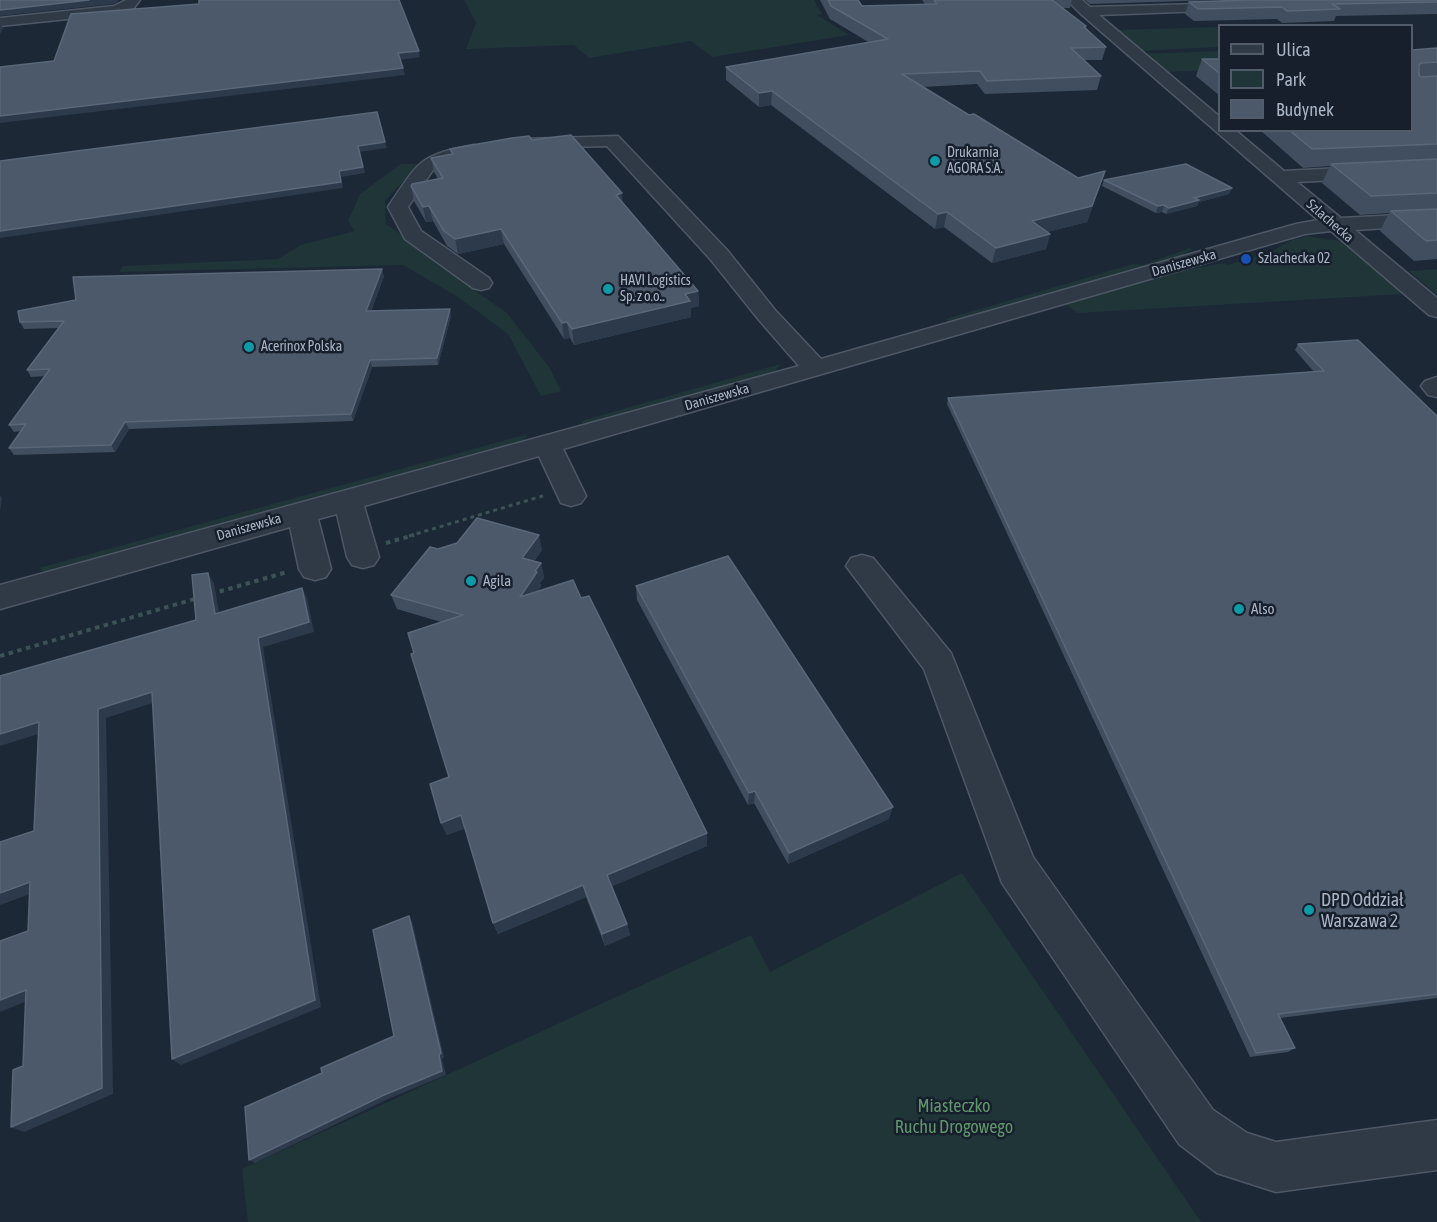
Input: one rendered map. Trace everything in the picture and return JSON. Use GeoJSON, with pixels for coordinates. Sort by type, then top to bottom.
{"type":"FeatureCollection","features":[{"type":"Feature","properties":{"kind":"street"},"geometry":{"type":"LineString","coordinates":[[0,22],[116,10],[128,6],[133,0]]}},
{"type":"Feature","properties":{"kind":"street"},"geometry":{"type":"LineString","coordinates":[[1079,5],[1241,6]]}},
{"type":"Feature","properties":{"kind":"street"},"geometry":{"type":"LineString","coordinates":[[1079,5],[1218,124]]}},
{"type":"Feature","properties":{"kind":"street"},"geometry":{"type":"LineString","coordinates":[[1185,97],[1208,96]]}},
{"type":"Feature","properties":{"kind":"street","name":"Szlachecka"},"geometry":{"type":"LineString","coordinates":[[1226,132],[1437,310]]}},
{"type":"Feature","properties":{"kind":"street"},"geometry":{"type":"LineString","coordinates":[[482,283],[412,235],[398,207],[426,166],[445,156],[498,146],[612,140],[719,255],[767,315],[816,369]]}},
{"type":"Feature","properties":{"kind":"street"},"geometry":{"type":"LineString","coordinates":[[1279,177],[1437,170]]}},
{"type":"Feature","properties":{"kind":"street","name":"Daniszewska"},"geometry":{"type":"LineString","coordinates":[[0,597],[816,369],[1303,228],[1335,224],[1437,219]]}},
{"type":"Feature","properties":{"kind":"street"},"geometry":{"type":"LineString","coordinates":[[547,444],[569,493]]}},
{"type":"Feature","properties":{"kind":"street"},"geometry":{"type":"LineString","coordinates":[[348,500],[362,554]]}},
{"type":"Feature","properties":{"kind":"street"},"geometry":{"type":"LineString","coordinates":[[302,513],[315,566]]}},
{"type":"Feature","properties":{"kind":"street"},"geometry":{"type":"LineString","coordinates":[[862,566],[939,663],[1017,869],[1196,1127],[1235,1155],[1276,1167],[1437,1145]]}},
{"type":"Feature","properties":{"kind":"path"},"geometry":{"type":"LineString","coordinates":[[362,554],[569,493]]}},
{"type":"Feature","properties":{"kind":"path"},"geometry":{"type":"LineString","coordinates":[[0,656],[315,566]]}},
{"type":"Feature","properties":{"kind":"green space"},"geometry":{"type":"Polygon","coordinates":[[[464,0],[814,0],[822,14],[817,15],[849,35],[712,57],[691,41],[589,58],[574,45],[466,49],[476,23],[464,0]]]}},
{"type":"Feature","properties":{"kind":"green space"},"geometry":{"type":"Polygon","coordinates":[[[1218,27],[1218,47],[1138,51],[1115,30],[1218,27]]]}},
{"type":"Feature","properties":{"kind":"green space"},"geometry":{"type":"Polygon","coordinates":[[[1218,51],[1218,70],[1163,72],[1141,54],[1218,51]]]}},
{"type":"Feature","properties":{"kind":"green space"},"geometry":{"type":"Polygon","coordinates":[[[401,164],[421,164],[385,200],[386,224],[435,258],[434,262],[507,313],[549,367],[561,391],[541,396],[508,334],[458,297],[403,265],[119,272],[123,266],[278,259],[301,245],[355,231],[348,221],[360,194],[401,164]]]}},
{"type":"Feature","properties":{"kind":"green space"},"geometry":{"type":"Polygon","coordinates":[[[1307,236],[1346,242],[1403,294],[1078,313],[1065,304],[1171,273],[1224,263],[1228,265],[1270,252],[1292,240],[1307,236]]]}},
{"type":"Feature","properties":{"kind":"green space"},"geometry":{"type":"Polygon","coordinates":[[[1190,248],[1192,250],[1173,259],[951,324],[946,319],[1133,264],[1143,265],[1190,248]]]}},
{"type":"Feature","properties":{"kind":"green space"},"geometry":{"type":"Polygon","coordinates":[[[1437,269],[1437,295],[1409,271],[1437,269]]]}},
{"type":"Feature","properties":{"kind":"green space"},"geometry":{"type":"Polygon","coordinates":[[[781,364],[774,372],[764,376],[585,427],[581,421],[781,364]]]}},
{"type":"Feature","properties":{"kind":"green space"},"geometry":{"type":"Polygon","coordinates":[[[528,434],[522,443],[53,572],[39,568],[528,434]]]}},
{"type":"Feature","properties":{"kind":"green space","name":"Miasteczko Ruchu Drogowego"},"geometry":{"type":"Polygon","coordinates":[[[962,873],[1201,1222],[248,1222],[242,1169],[751,935],[770,972],[962,873]]]}},
{"type":"Feature","properties":{"kind":"building"},"geometry":{"type":"Polygon","coordinates":[[[0,0],[89,0],[0,10],[0,0]]]}},
{"type":"Feature","properties":{"kind":"building"},"geometry":{"type":"Polygon","coordinates":[[[199,0],[399,0],[419,51],[398,53],[403,68],[0,116],[0,67],[54,61],[71,14],[199,4],[199,0]]]}},
{"type":"Feature","properties":{"kind":"building"},"geometry":{"type":"Polygon","coordinates":[[[828,0],[858,0],[862,6],[937,4],[934,0],[1052,0],[1086,26],[1084,27],[1106,47],[1071,48],[1101,76],[987,81],[980,71],[902,74],[969,115],[974,114],[1078,178],[1105,171],[1092,206],[1032,221],[1050,234],[996,248],[947,212],[938,214],[772,91],[759,93],[726,67],[888,39],[831,6],[828,0]]]}},
{"type":"Feature","properties":{"kind":"building"},"geometry":{"type":"Polygon","coordinates":[[[1437,0],[1437,2],[1332,4],[1340,9],[1287,11],[1282,7],[1198,9],[1189,2],[1437,0]]]}},
{"type":"Feature","properties":{"kind":"building"},"geometry":{"type":"Polygon","coordinates":[[[1437,48],[1437,62],[1421,63],[1419,75],[1421,77],[1437,76],[1437,144],[1312,149],[1291,132],[1413,132],[1413,50],[1437,48]]]}},
{"type":"Feature","properties":{"kind":"building"},"geometry":{"type":"Polygon","coordinates":[[[1202,59],[1218,59],[1218,72],[1202,59]]]}},
{"type":"Feature","properties":{"kind":"building"},"geometry":{"type":"Polygon","coordinates":[[[377,112],[385,142],[358,146],[363,167],[339,171],[341,182],[0,231],[0,161],[377,112]]]}},
{"type":"Feature","properties":{"kind":"building"},"geometry":{"type":"Polygon","coordinates":[[[571,135],[622,193],[616,195],[698,291],[685,294],[690,301],[572,329],[567,322],[562,323],[501,229],[455,239],[444,231],[429,206],[423,207],[411,186],[443,178],[431,158],[453,154],[450,149],[529,136],[532,140],[571,135]]]}},
{"type":"Feature","properties":{"kind":"building"},"geometry":{"type":"Polygon","coordinates":[[[1437,159],[1437,193],[1371,196],[1331,164],[1437,159]]]}},
{"type":"Feature","properties":{"kind":"building"},"geometry":{"type":"Polygon","coordinates":[[[1186,164],[1232,188],[1194,198],[1199,200],[1169,208],[1164,205],[1158,206],[1104,180],[1186,164]]]}},
{"type":"Feature","properties":{"kind":"building"},"geometry":{"type":"Polygon","coordinates":[[[1437,209],[1437,240],[1426,241],[1391,211],[1437,209]]]}},
{"type":"Feature","properties":{"kind":"building","name":"Acerinox Polska"},"geometry":{"type":"Polygon","coordinates":[[[382,269],[366,311],[450,309],[437,358],[370,360],[351,414],[125,422],[111,445],[9,448],[26,424],[9,425],[50,369],[27,370],[64,321],[20,322],[18,311],[76,300],[73,277],[382,269]]]}},
{"type":"Feature","properties":{"kind":"building","name":"Also"},"geometry":{"type":"Polygon","coordinates":[[[1358,340],[1437,416],[1437,994],[1278,1014],[1295,1048],[1256,1053],[948,398],[1324,371],[1298,344],[1358,340]]]}},
{"type":"Feature","properties":{"kind":"building"},"geometry":{"type":"Polygon","coordinates":[[[477,518],[539,535],[522,558],[541,563],[520,597],[573,580],[581,598],[589,596],[707,833],[607,875],[627,924],[602,934],[583,885],[493,923],[461,815],[441,823],[430,784],[449,777],[411,654],[414,653],[408,633],[463,615],[391,595],[430,547],[438,549],[457,543],[477,518]]]}},
{"type":"Feature","properties":{"kind":"building"},"geometry":{"type":"Polygon","coordinates":[[[728,556],[893,807],[789,853],[755,791],[749,793],[636,586],[728,556]]]}},
{"type":"Feature","properties":{"kind":"building"},"geometry":{"type":"Polygon","coordinates":[[[208,573],[215,614],[302,588],[309,622],[258,638],[315,1000],[172,1059],[152,692],[98,709],[102,1088],[11,1127],[13,1070],[23,1066],[26,990],[0,1000],[0,941],[28,931],[30,882],[0,893],[0,842],[34,831],[39,722],[0,734],[0,676],[196,620],[192,575],[208,573]]]}},
{"type":"Feature","properties":{"kind":"building"},"geometry":{"type":"Polygon","coordinates":[[[409,916],[441,1053],[439,1055],[442,1071],[384,1095],[249,1160],[245,1107],[322,1073],[321,1068],[394,1036],[373,930],[409,916]]]}},
{"type":"Feature","properties":{"kind":"place","name":"Drukarnia AGORA S.A."},"geometry":{"type":"Point","coordinates":[935,161]}},
{"type":"Feature","properties":{"kind":"place","name":"Szlachecka 02"},"geometry":{"type":"Point","coordinates":[1246,259]}},
{"type":"Feature","properties":{"kind":"place","name":"HAVI Logistics Sp. z o.o.."},"geometry":{"type":"Point","coordinates":[608,289]}},
{"type":"Feature","properties":{"kind":"place","name":"Acerinox Polska"},"geometry":{"type":"Point","coordinates":[249,347]}},
{"type":"Feature","properties":{"kind":"place","name":"Agila"},"geometry":{"type":"Point","coordinates":[471,581]}},
{"type":"Feature","properties":{"kind":"place","name":"Also"},"geometry":{"type":"Point","coordinates":[1239,609]}},
{"type":"Feature","properties":{"kind":"place","name":"DPD Oddział Warszawa 2"},"geometry":{"type":"Point","coordinates":[1309,910]}}]}
